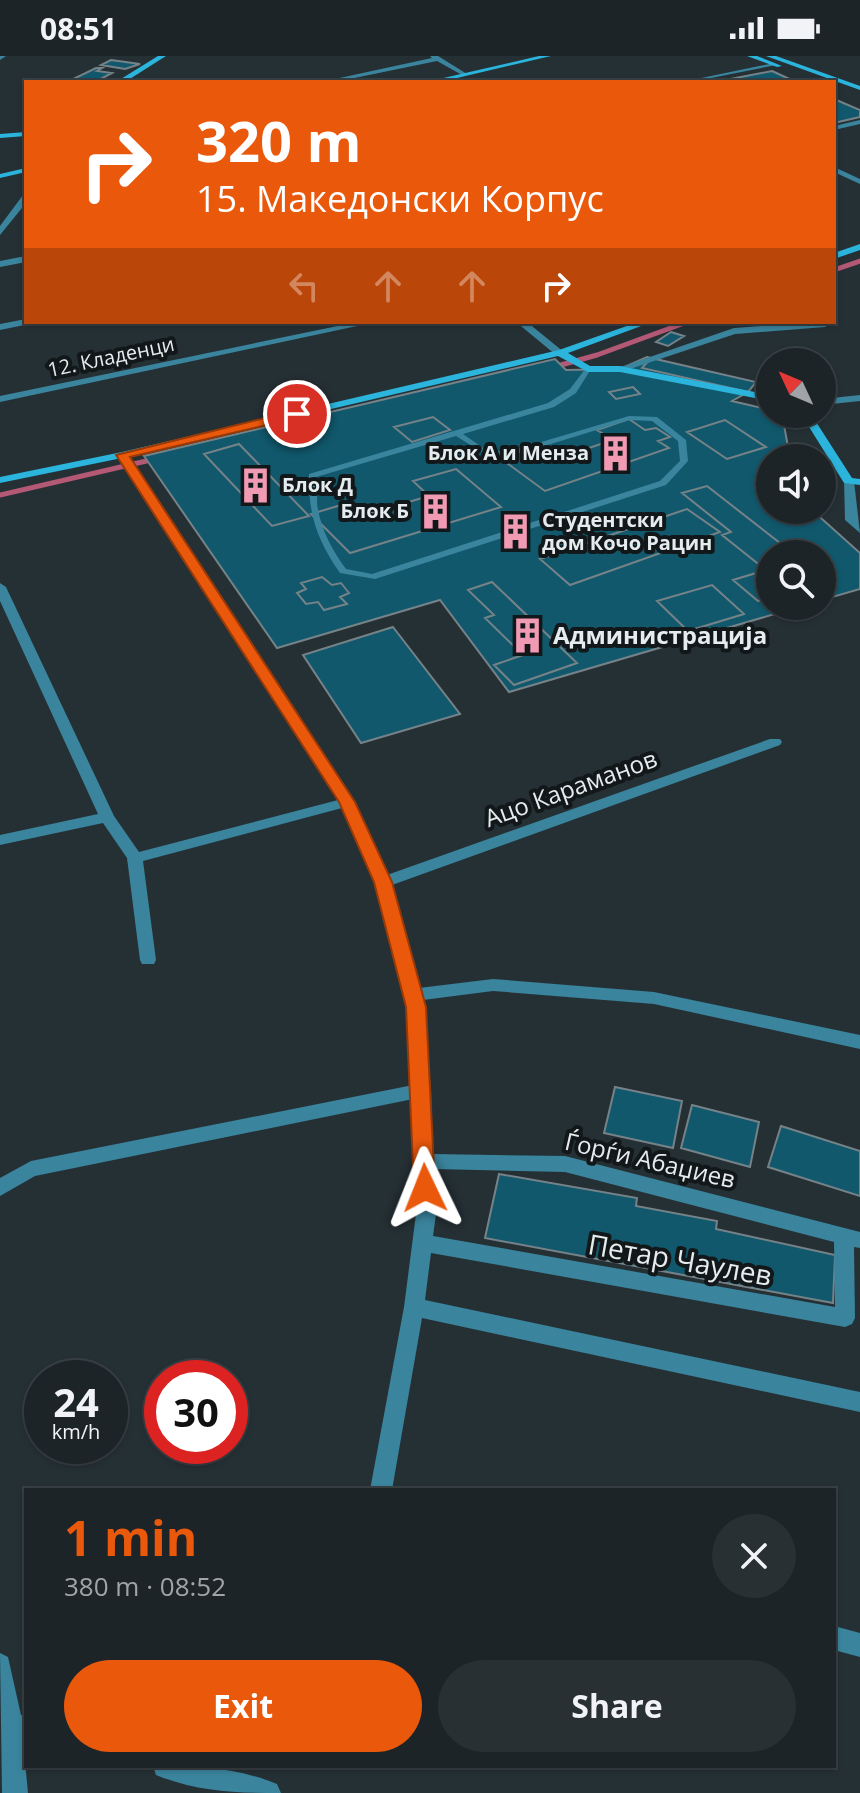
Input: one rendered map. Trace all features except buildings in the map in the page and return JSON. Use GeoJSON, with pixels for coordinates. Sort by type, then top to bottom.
{"type":"FeatureCollection","features":[{"type":"Feature","properties":{"kind":"street"},"geometry":{"type":"LineString","coordinates":[[127,80],[163,56]]}},
{"type":"Feature","properties":{"kind":"street"},"geometry":{"type":"LineString","coordinates":[[438,80],[548,56]]}},
{"type":"Feature","properties":{"kind":"street"},"geometry":{"type":"LineString","coordinates":[[750,56],[817,80]]}},
{"type":"Feature","properties":{"kind":"street"},"geometry":{"type":"LineString","coordinates":[[769,56],[860,88]]}},
{"type":"Feature","properties":{"kind":"street"},"geometry":{"type":"LineString","coordinates":[[334,80],[435,58],[464,74]]}},
{"type":"Feature","properties":{"kind":"street"},"geometry":{"type":"LineString","coordinates":[[836,87],[860,96]]}},
{"type":"Feature","properties":{"kind":"street"},"geometry":{"type":"LineString","coordinates":[[0,136],[24,134]]}},
{"type":"Feature","properties":{"kind":"street"},"geometry":{"type":"LineString","coordinates":[[0,176],[24,170]]}},
{"type":"Feature","properties":{"kind":"street"},"geometry":{"type":"LineString","coordinates":[[836,170],[860,182]]}},
{"type":"Feature","properties":{"kind":"street"},"geometry":{"type":"LineString","coordinates":[[0,213],[22,208]]}},
{"type":"Feature","properties":{"kind":"street"},"geometry":{"type":"LineString","coordinates":[[0,232],[22,208]]}},
{"type":"Feature","properties":{"kind":"street"},"geometry":{"type":"LineString","coordinates":[[836,255],[860,247]]}},
{"type":"Feature","properties":{"kind":"street"},"geometry":{"type":"LineString","coordinates":[[0,264],[24,259]]}},
{"type":"Feature","properties":{"kind":"street"},"geometry":{"type":"LineString","coordinates":[[0,327],[24,322]]}},
{"type":"Feature","properties":{"kind":"street","name":"12. Кладенци"},"geometry":{"type":"LineString","coordinates":[[0,399],[361,324]]}},
{"type":"Feature","properties":{"kind":"street"},"geometry":{"type":"LineString","coordinates":[[523,324],[559,353],[588,369],[620,369],[756,395]]}},
{"type":"Feature","properties":{"kind":"street"},"geometry":{"type":"LineString","coordinates":[[0,480],[122,455],[559,353],[641,324]]}},
{"type":"Feature","properties":{"kind":"street"},"geometry":{"type":"LineString","coordinates":[[620,369],[734,331],[825,324]]}},
{"type":"Feature","properties":{"kind":"street"},"geometry":{"type":"LineString","coordinates":[[836,401],[860,398]]}},
{"type":"Feature","properties":{"kind":"street"},"geometry":{"type":"LineString","coordinates":[[816,428],[854,482],[851,520],[860,529]]}},
{"type":"Feature","properties":{"kind":"street"},"geometry":{"type":"LineString","coordinates":[[122,455],[347,802],[383,882],[412,995],[422,1090],[426,1214],[414,1307],[381,1488]]}},
{"type":"Feature","properties":{"kind":"street"},"geometry":{"type":"LineString","coordinates":[[0,587],[107,817],[135,858],[148,960]]}},
{"type":"Feature","properties":{"kind":"street","name":"Ацо Караманов"},"geometry":{"type":"LineString","coordinates":[[383,882],[775,742]]}},
{"type":"Feature","properties":{"kind":"street"},"geometry":{"type":"LineString","coordinates":[[135,858],[347,802]]}},
{"type":"Feature","properties":{"kind":"street"},"geometry":{"type":"LineString","coordinates":[[0,840],[107,817]]}},
{"type":"Feature","properties":{"kind":"street"},"geometry":{"type":"LineString","coordinates":[[412,995],[493,985],[654,998],[860,1042]]}},
{"type":"Feature","properties":{"kind":"street"},"geometry":{"type":"LineString","coordinates":[[0,1188],[31,1169],[422,1090]]}},
{"type":"Feature","properties":{"kind":"street","name":"Ѓорѓи Абаџиев"},"geometry":{"type":"LineString","coordinates":[[423,1161],[565,1164],[852,1238]]}},
{"type":"Feature","properties":{"kind":"street","name":"Петар Чаулев"},"geometry":{"type":"LineString","coordinates":[[422,1243],[845,1318],[852,1238]]}},
{"type":"Feature","properties":{"kind":"street"},"geometry":{"type":"LineString","coordinates":[[414,1307],[860,1402]]}},
{"type":"Feature","properties":{"kind":"street"},"geometry":{"type":"LineString","coordinates":[[836,1639],[860,1645]]}},
{"type":"Feature","properties":{"kind":"street"},"geometry":{"type":"LineString","coordinates":[[0,1665],[18,1727],[15,1793]]}},
{"type":"Feature","properties":{"kind":"street"},"geometry":{"type":"LineString","coordinates":[[173,1768],[268,1793]]}},
{"type":"Feature","properties":{"kind":"lane"},"geometry":{"type":"LineString","coordinates":[[694,80],[774,64]]}},
{"type":"Feature","properties":{"kind":"lane"},"geometry":{"type":"LineString","coordinates":[[836,128],[860,122]]}},
{"type":"Feature","properties":{"kind":"lane"},"geometry":{"type":"LineString","coordinates":[[457,433],[488,454],[522,450],[629,418],[654,419],[682,440],[684,461],[663,483],[649,488],[372,577],[343,571],[326,548],[313,507],[315,488],[312,476],[551,405],[573,391],[588,369]]}},
{"type":"Feature","properties":{"kind":"waterway"},"geometry":{"type":"LineString","coordinates":[[836,269],[860,261]]}},
{"type":"Feature","properties":{"kind":"waterway"},"geometry":{"type":"LineString","coordinates":[[550,368],[597,355],[682,324]]}},
{"type":"Feature","properties":{"kind":"waterway"},"geometry":{"type":"LineString","coordinates":[[0,495],[155,459]]}},
{"type":"Feature","properties":{"kind":"place","name":"Блок А и Менза"},"geometry":{"type":"Point","coordinates":[615,453]}},
{"type":"Feature","properties":{"kind":"place","name":"Блок Д"},"geometry":{"type":"Point","coordinates":[256,485]}},
{"type":"Feature","properties":{"kind":"place","name":"Блок Б"},"geometry":{"type":"Point","coordinates":[435,511]}},
{"type":"Feature","properties":{"kind":"place","name":"Студентски дом Кочо Рацин"},"geometry":{"type":"Point","coordinates":[516,532]}},
{"type":"Feature","properties":{"kind":"place","name":"Администрација"},"geometry":{"type":"Point","coordinates":[527,636]}},
{"type":"Feature","properties":{"kind":"route"},"geometry":{"type":"LineString","coordinates":[[297,414],[122,455],[347,802],[383,882],[416,1007],[425,1188]]}}]}
